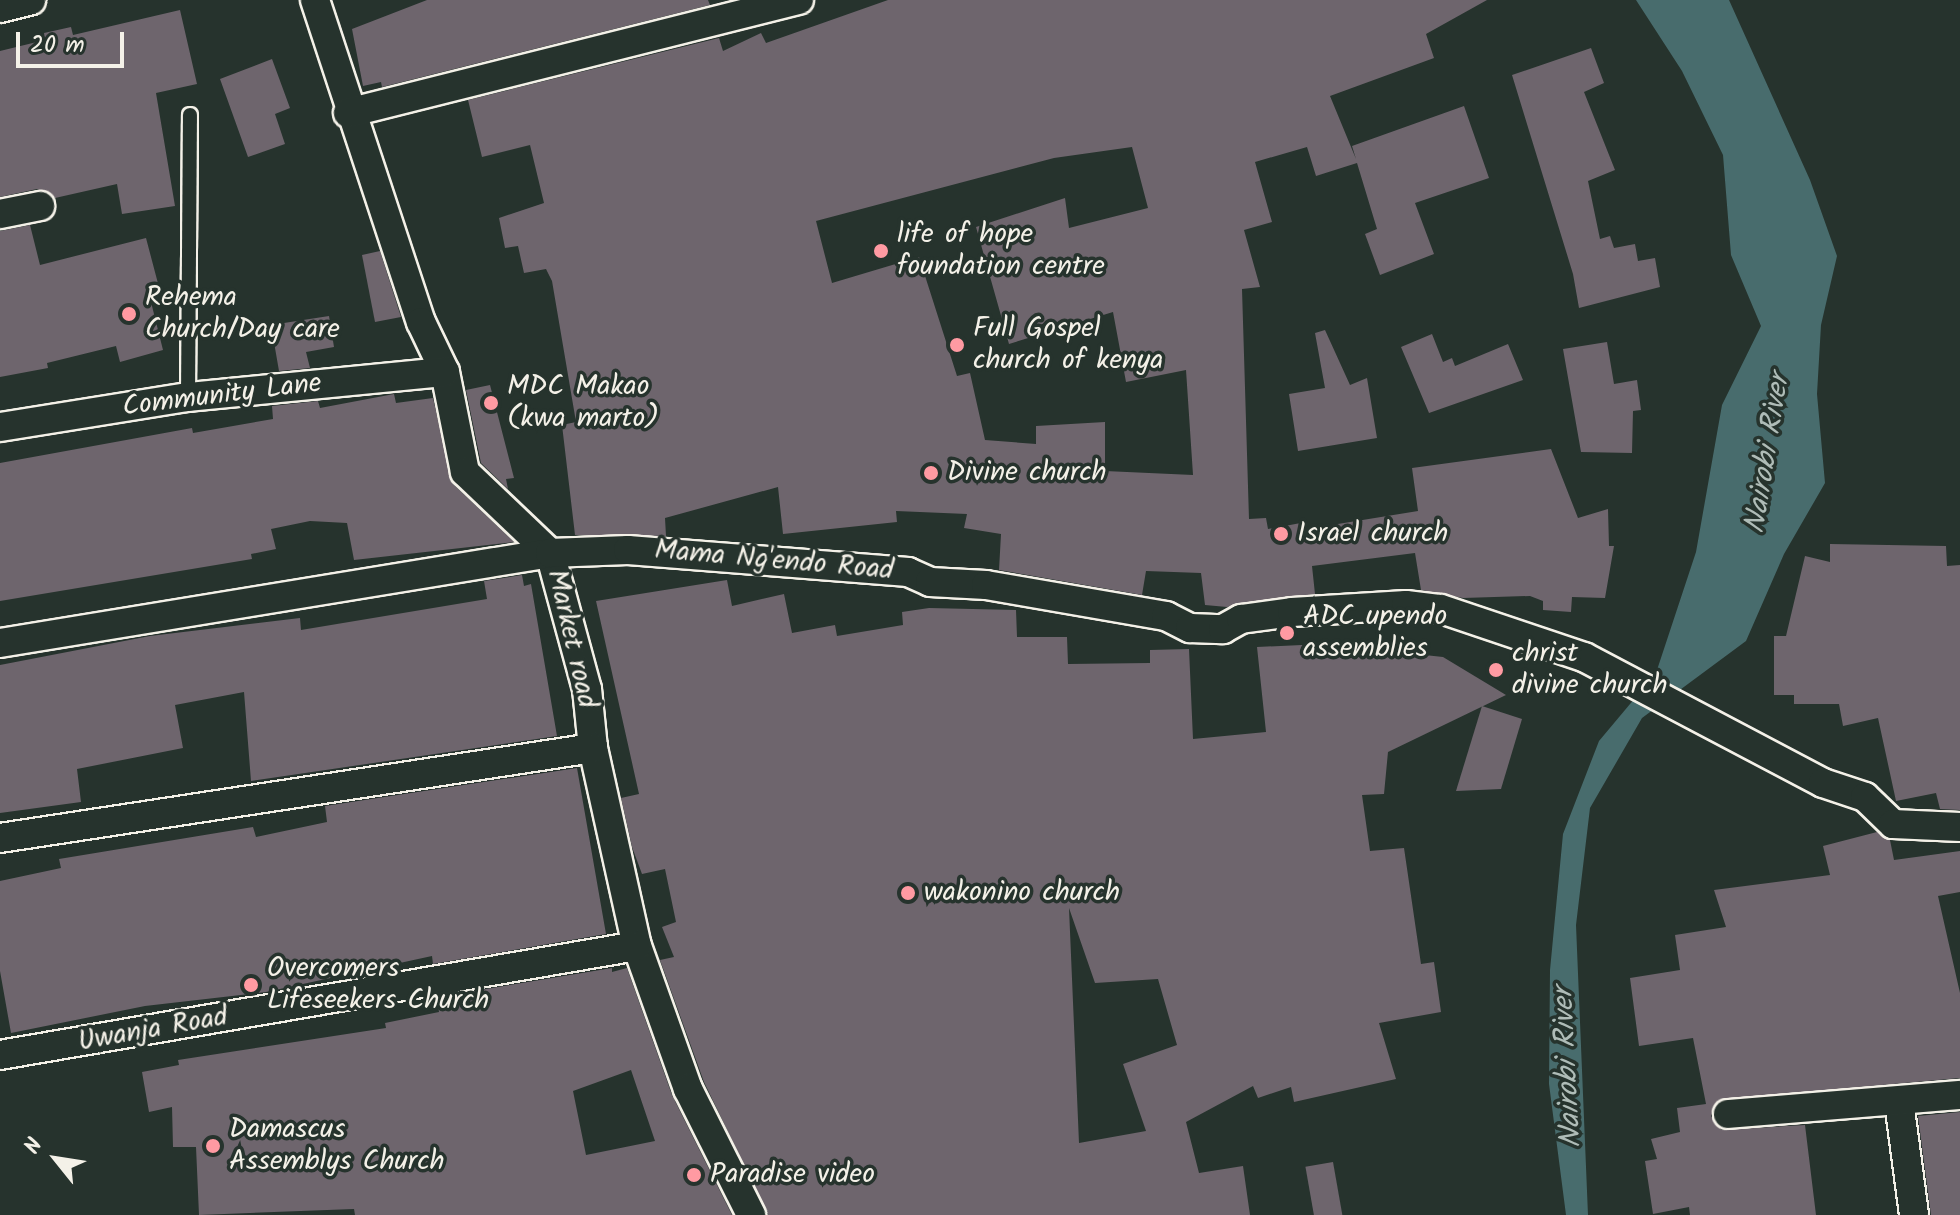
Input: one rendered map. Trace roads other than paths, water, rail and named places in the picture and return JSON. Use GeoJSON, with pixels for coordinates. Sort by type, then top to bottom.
{"type":"FeatureCollection","features":[{"type":"Feature","properties":{"kind":"street"},"geometry":{"type":"LineString","coordinates":[[0,8],[31,0]]}},
{"type":"Feature","properties":{"kind":"street","name":"Market road"},"geometry":{"type":"LineString","coordinates":[[315,0],[348,113],[421,322],[445,372],[465,472],[550,553],[587,689],[593,748],[637,946],[688,1089],[751,1215]]}},
{"type":"Feature","properties":{"kind":"street"},"geometry":{"type":"LineString","coordinates":[[348,113],[799,0]]}},
{"type":"Feature","properties":{"kind":"street"},"geometry":{"type":"LineString","coordinates":[[0,214],[40,206]]}},
{"type":"Feature","properties":{"kind":"street","name":"Community Lane"},"geometry":{"type":"LineString","coordinates":[[0,427],[188,397],[445,372]]}},
{"type":"Feature","properties":{"kind":"street","name":"Mama Ng'endo Road"},"geometry":{"type":"LineString","coordinates":[[0,643],[550,553],[665,549],[908,572],[930,582],[986,585],[1166,616],[1190,628],[1223,629],[1241,619],[1352,605],[1406,605],[1471,618],[1584,657],[1823,783],[1865,797],[1893,824],[1960,827]]}},
{"type":"Feature","properties":{"kind":"street"},"geometry":{"type":"LineString","coordinates":[[0,838],[593,748]]}},
{"type":"Feature","properties":{"kind":"street","name":"Uwanja Road"},"geometry":{"type":"LineString","coordinates":[[0,1055],[637,946]]}},
{"type":"Feature","properties":{"kind":"street"},"geometry":{"type":"LineString","coordinates":[[1728,1114],[1960,1095]]}},
{"type":"Feature","properties":{"kind":"street"},"geometry":{"type":"LineString","coordinates":[[1899,1102],[1914,1215]]}},
{"type":"Feature","properties":{"kind":"lane"},"geometry":{"type":"LineString","coordinates":[[188,397],[190,115]]}},
{"type":"Feature","properties":{"kind":"water","name":"Nairobi River"},"geometry":{"type":"Polygon","coordinates":[[[1636,0],[1729,0],[1810,180],[1837,256],[1821,325],[1817,394],[1825,483],[1784,554],[1746,641],[1642,718],[1590,808],[1576,925],[1588,1215],[1566,1215],[1549,1084],[1550,970],[1563,834],[1599,741],[1656,673],[1696,552],[1722,405],[1761,326],[1731,255],[1723,155],[1682,71],[1636,0]]]}},
{"type":"Feature","properties":{"kind":"place","name":"life of hope foundation centre"},"geometry":{"type":"Point","coordinates":[881,251]}},
{"type":"Feature","properties":{"kind":"place","name":"Rehema Church/Day care"},"geometry":{"type":"Point","coordinates":[129,314]}},
{"type":"Feature","properties":{"kind":"place","name":"Full Gospel church of kenya"},"geometry":{"type":"Point","coordinates":[957,345]}},
{"type":"Feature","properties":{"kind":"place","name":"MDC Makao (kwa marto)"},"geometry":{"type":"Point","coordinates":[491,403]}},
{"type":"Feature","properties":{"kind":"place","name":"Divine church"},"geometry":{"type":"Point","coordinates":[931,473]}},
{"type":"Feature","properties":{"kind":"place","name":"Israel church"},"geometry":{"type":"Point","coordinates":[1281,534]}},
{"type":"Feature","properties":{"kind":"place","name":"ADC upendo assemblies"},"geometry":{"type":"Point","coordinates":[1287,633]}},
{"type":"Feature","properties":{"kind":"place","name":"christ divine church"},"geometry":{"type":"Point","coordinates":[1496,670]}},
{"type":"Feature","properties":{"kind":"place","name":"wakonino church"},"geometry":{"type":"Point","coordinates":[908,893]}},
{"type":"Feature","properties":{"kind":"place","name":"Overcomers Lifeseekers Church"},"geometry":{"type":"Point","coordinates":[251,985]}},
{"type":"Feature","properties":{"kind":"place","name":"Damascus Assemblys Church"},"geometry":{"type":"Point","coordinates":[213,1146]}},
{"type":"Feature","properties":{"kind":"place","name":"Paradise video"},"geometry":{"type":"Point","coordinates":[694,1175]}}]}
